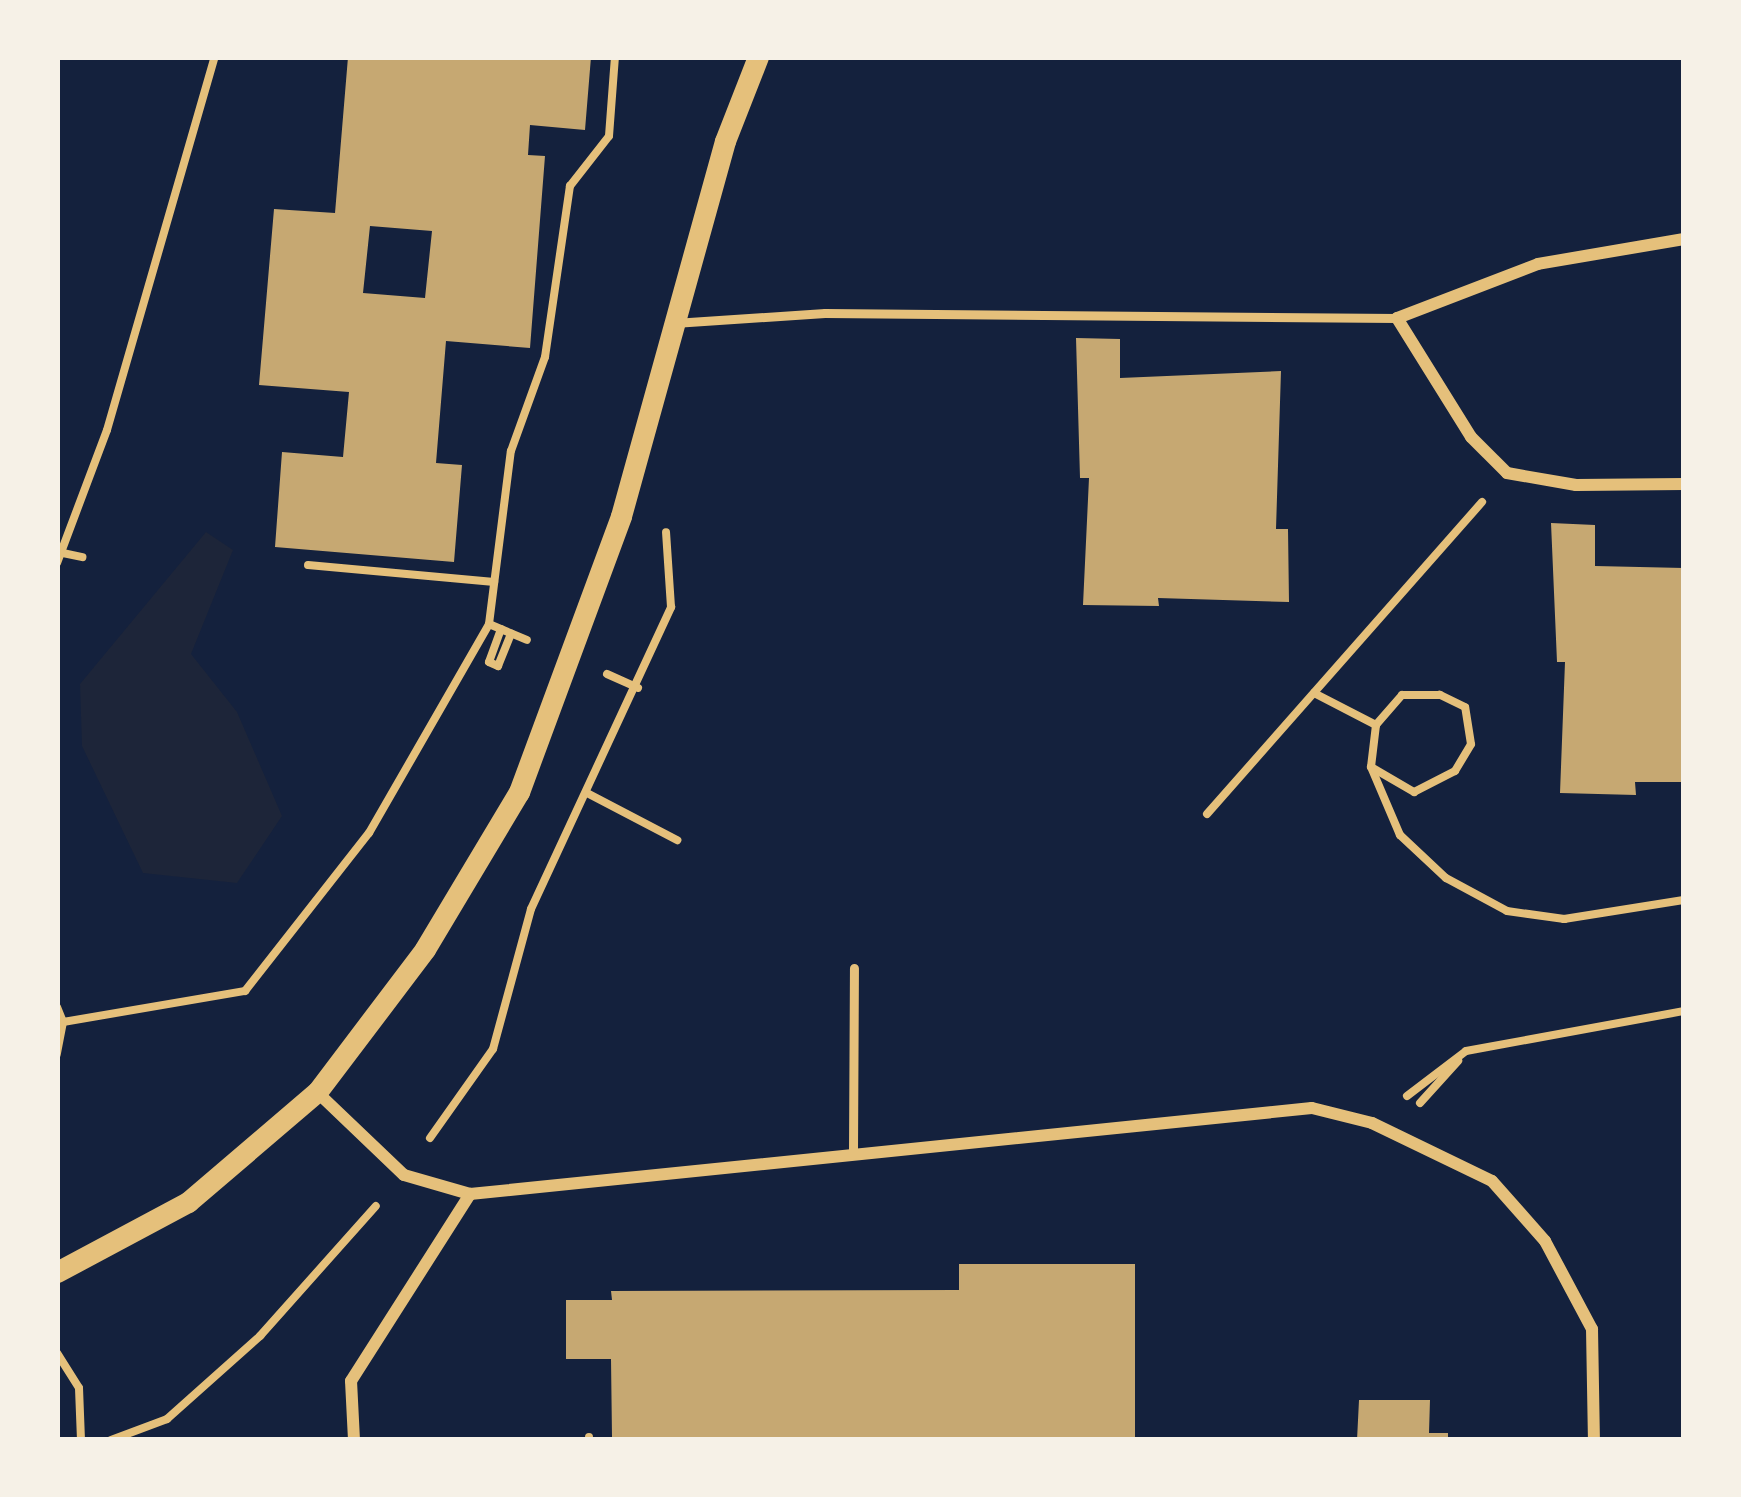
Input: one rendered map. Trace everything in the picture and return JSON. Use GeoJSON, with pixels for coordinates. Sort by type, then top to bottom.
{"type":"FeatureCollection","features":[{"type":"Feature","properties":{"kind":"street"},"geometry":{"type":"LineString","coordinates":[[57,1273],[188,1202],[317,1092],[425,950],[519,792],[621,516],[674,323],[758,57]]}},
{"type":"Feature","properties":{"kind":"street"},"geometry":{"type":"LineString","coordinates":[[1684,239],[1538,264],[1397,318],[1471,436],[1507,473],[1576,484],[1684,484]]}},
{"type":"Feature","properties":{"kind":"street"},"geometry":{"type":"LineString","coordinates":[[317,1092],[404,1175],[470,1193],[1312,1108],[1392,1128],[1492,1181],[1545,1241],[1592,1329],[1594,1440]]}},
{"type":"Feature","properties":{"kind":"street"},"geometry":{"type":"LineString","coordinates":[[354,1440],[351,1381],[470,1193]]}},
{"type":"Feature","properties":{"kind":"lane"},"geometry":{"type":"LineString","coordinates":[[674,323],[825,313],[1397,318]]}},
{"type":"Feature","properties":{"kind":"lane"},"geometry":{"type":"LineString","coordinates":[[854,968],[854,1151]]}},
{"type":"Feature","properties":{"kind":"path"},"geometry":{"type":"LineString","coordinates":[[57,563],[107,430],[215,57]]}},
{"type":"Feature","properties":{"kind":"path"},"geometry":{"type":"LineString","coordinates":[[63,1022],[245,991],[369,833],[488,624],[511,451],[545,357],[570,186],[609,136],[615,57]]}},
{"type":"Feature","properties":{"kind":"path"},"geometry":{"type":"LineString","coordinates":[[1207,814],[1507,473]]}},
{"type":"Feature","properties":{"kind":"path"},"geometry":{"type":"LineString","coordinates":[[111,1440],[167,1419],[260,1336],[404,1175],[494,1049],[531,909],[671,607],[666,530]]}},
{"type":"Feature","properties":{"kind":"path"},"geometry":{"type":"LineString","coordinates":[[60,552],[82,557]]}},
{"type":"Feature","properties":{"kind":"path"},"geometry":{"type":"LineString","coordinates":[[308,565],[494,582]]}},
{"type":"Feature","properties":{"kind":"path"},"geometry":{"type":"LineString","coordinates":[[488,624],[501,629]]}},
{"type":"Feature","properties":{"kind":"path"},"geometry":{"type":"LineString","coordinates":[[1314,692],[1376,725]]}},
{"type":"Feature","properties":{"kind":"path"},"geometry":{"type":"LineString","coordinates":[[1371,767],[1414,791],[1455,771],[1471,744],[1465,707],[1439,695],[1402,695],[1376,725],[1371,767],[1400,835],[1446,878],[1507,911],[1564,919],[1684,900]]}},
{"type":"Feature","properties":{"kind":"path"},"geometry":{"type":"LineString","coordinates":[[587,794],[677,840]]}},
{"type":"Feature","properties":{"kind":"path"},"geometry":{"type":"LineString","coordinates":[[57,1007],[63,1022],[57,1054]]}},
{"type":"Feature","properties":{"kind":"path"},"geometry":{"type":"LineString","coordinates":[[1372,1123],[1466,1051],[1684,1011]]}},
{"type":"Feature","properties":{"kind":"path"},"geometry":{"type":"LineString","coordinates":[[1392,1128],[1466,1051]]}},
{"type":"Feature","properties":{"kind":"path"},"geometry":{"type":"LineString","coordinates":[[57,1353],[79,1388],[81,1440]]}},
{"type":"Feature","properties":{"kind":"shaded area"},"geometry":{"type":"Polygon","coordinates":[[[206,532],[233,550],[191,654],[237,712],[282,816],[237,883],[143,873],[82,746],[80,684],[206,532]]]}},
{"type":"Feature","properties":{"kind":"building"},"geometry":{"type":"Polygon","coordinates":[[[348,57],[591,57],[585,130],[530,125],[528,155],[545,156],[530,348],[446,341],[436,463],[462,465],[454,562],[275,547],[282,452],[343,457],[349,392],[259,385],[274,209],[335,213],[348,57]],[[370,226],[363,293],[425,298],[432,231],[370,226]]]}},
{"type":"Feature","properties":{"kind":"building"},"geometry":{"type":"Polygon","coordinates":[[[1076,338],[1120,339],[1120,378],[1281,371],[1276,529],[1288,529],[1289,602],[1158,598],[1159,606],[1083,605],[1089,478],[1080,478],[1076,338]]]}},
{"type":"Feature","properties":{"kind":"building"},"geometry":{"type":"Polygon","coordinates":[[[1551,523],[1595,525],[1595,566],[1684,568],[1684,782],[1635,782],[1636,795],[1560,793],[1565,662],[1557,662],[1551,523]]]}},
{"type":"Feature","properties":{"kind":"building"},"geometry":{"type":"Polygon","coordinates":[[[959,1264],[1135,1264],[1135,1440],[612,1438],[611,1359],[566,1359],[566,1300],[612,1300],[611,1291],[959,1290],[959,1264]]]}},
{"type":"Feature","properties":{"kind":"building"},"geometry":{"type":"Polygon","coordinates":[[[1359,1400],[1430,1400],[1429,1433],[1448,1433],[1448,1440],[1357,1440],[1359,1400]]]}}]}
